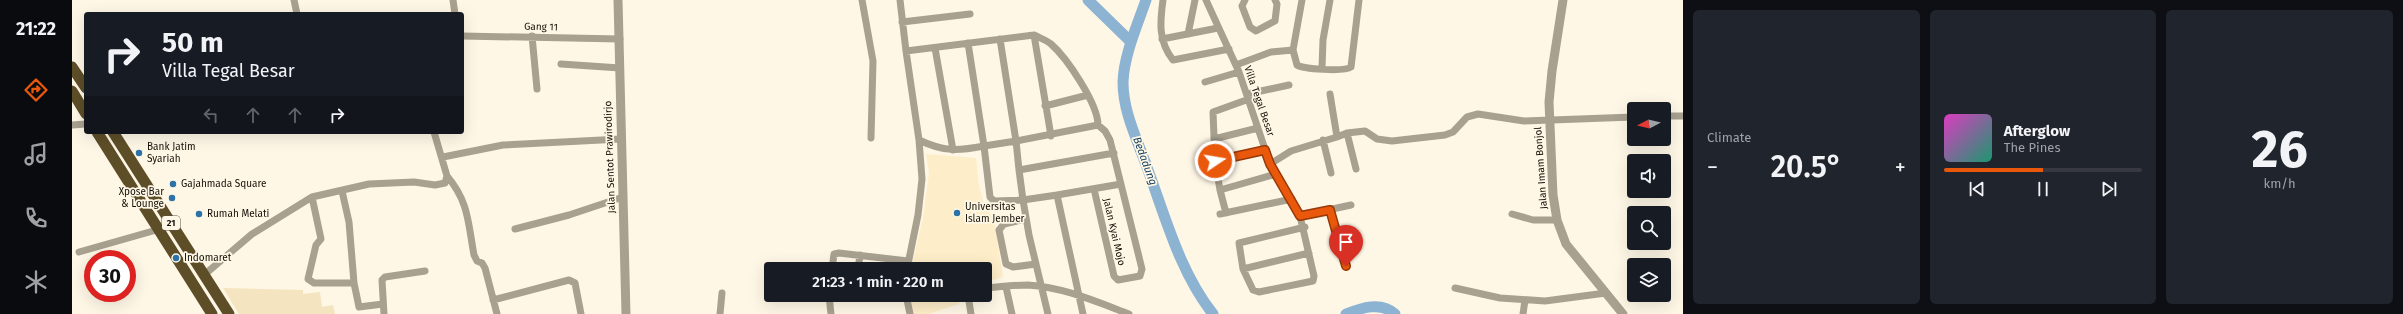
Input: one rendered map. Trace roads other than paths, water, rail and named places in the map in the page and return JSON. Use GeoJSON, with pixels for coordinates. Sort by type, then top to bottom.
{"type":"FeatureCollection","features":[{"type":"Feature","properties":{"kind":"highway"},"geometry":{"type":"LineString","coordinates":[[72,68],[84,85]]}},
{"type":"Feature","properties":{"kind":"highway"},"geometry":{"type":"LineString","coordinates":[[72,91],[84,111]]}},
{"type":"Feature","properties":{"kind":"highway","name":"21"},"geometry":{"type":"LineString","coordinates":[[98,134],[160,229],[212,314]]}},
{"type":"Feature","properties":{"kind":"highway","name":"21"},"geometry":{"type":"LineString","coordinates":[[114,134],[228,314]]}},
{"type":"Feature","properties":{"kind":"street"},"geometry":{"type":"LineString","coordinates":[[294,0],[297,12]]}},
{"type":"Feature","properties":{"kind":"street"},"geometry":{"type":"LineString","coordinates":[[453,0],[455,12]]}},
{"type":"Feature","properties":{"kind":"street","name":"Jalan Sentot Prawirodirjo"},"geometry":{"type":"LineString","coordinates":[[618,0],[626,314]]}},
{"type":"Feature","properties":{"kind":"street"},"geometry":{"type":"LineString","coordinates":[[862,0],[873,61],[871,138]]}},
{"type":"Feature","properties":{"kind":"street"},"geometry":{"type":"LineString","coordinates":[[833,262],[834,254],[908,261],[918,214],[922,179],[919,140],[900,0]]}},
{"type":"Feature","properties":{"kind":"street"},"geometry":{"type":"LineString","coordinates":[[1163,0],[1160,24],[1162,39],[1172,59],[1176,61],[1228,49]]}},
{"type":"Feature","properties":{"kind":"street"},"geometry":{"type":"LineString","coordinates":[[1188,34],[1195,0]]}},
{"type":"Feature","properties":{"kind":"street","name":"Villa Tegal Besar"},"geometry":{"type":"LineString","coordinates":[[1206,0],[1238,69],[1270,164],[1292,199],[1300,216],[1314,276],[1313,281],[1256,292],[1251,288],[1243,268]]}},
{"type":"Feature","properties":{"kind":"street"},"geometry":{"type":"LineString","coordinates":[[1245,0],[1242,6],[1250,27],[1256,31],[1275,21],[1277,4],[1275,0]]}},
{"type":"Feature","properties":{"kind":"street"},"geometry":{"type":"LineString","coordinates":[[1302,0],[1293,50],[1294,59],[1301,67],[1344,70],[1351,67],[1359,0]]}},
{"type":"Feature","properties":{"kind":"street"},"geometry":{"type":"LineString","coordinates":[[1322,68],[1323,40],[1330,0]]}},
{"type":"Feature","properties":{"kind":"street","name":"Jalan Imam Bonjol"},"geometry":{"type":"LineString","coordinates":[[1564,0],[1552,71],[1548,121],[1552,195],[1557,220],[1566,244],[1623,314]]}},
{"type":"Feature","properties":{"kind":"street"},"geometry":{"type":"LineString","coordinates":[[902,22],[970,14]]}},
{"type":"Feature","properties":{"kind":"street"},"geometry":{"type":"LineString","coordinates":[[1162,39],[1218,28]]}},
{"type":"Feature","properties":{"kind":"street","name":"Gang 11"},"geometry":{"type":"LineString","coordinates":[[464,36],[532,36],[620,39]]}},
{"type":"Feature","properties":{"kind":"street"},"geometry":{"type":"LineString","coordinates":[[532,36],[537,89]]}},
{"type":"Feature","properties":{"kind":"street"},"geometry":{"type":"LineString","coordinates":[[906,51],[1034,36],[1051,136]]}},
{"type":"Feature","properties":{"kind":"street","name":"Jalan Kyai Mojo"},"geometry":{"type":"LineString","coordinates":[[1034,36],[1044,39],[1057,50],[1088,95],[1096,112],[1098,125],[1105,131],[1114,153],[1142,272],[1140,276],[1120,280],[1116,278],[1113,272],[1094,188]]}},
{"type":"Feature","properties":{"kind":"street"},"geometry":{"type":"LineString","coordinates":[[1000,39],[1016,141],[1026,219],[1048,314]]}},
{"type":"Feature","properties":{"kind":"street"},"geometry":{"type":"LineString","coordinates":[[968,43],[984,146]]}},
{"type":"Feature","properties":{"kind":"street"},"geometry":{"type":"LineString","coordinates":[[935,48],[953,150]]}},
{"type":"Feature","properties":{"kind":"street"},"geometry":{"type":"LineString","coordinates":[[1205,82],[1238,69],[1271,52],[1293,50]]}},
{"type":"Feature","properties":{"kind":"street"},"geometry":{"type":"LineString","coordinates":[[561,64],[620,68]]}},
{"type":"Feature","properties":{"kind":"street"},"geometry":{"type":"LineString","coordinates":[[1289,85],[1248,97],[1213,112],[1215,161],[1223,214],[1292,199]]}},
{"type":"Feature","properties":{"kind":"street"},"geometry":{"type":"LineString","coordinates":[[1330,94],[1337,136]]}},
{"type":"Feature","properties":{"kind":"street"},"geometry":{"type":"LineString","coordinates":[[1045,106],[1088,95]]}},
{"type":"Feature","properties":{"kind":"street"},"geometry":{"type":"LineString","coordinates":[[1270,164],[1291,151],[1347,133],[1365,131],[1377,139],[1392,141],[1445,135],[1453,132],[1467,117],[1478,114],[1524,121],[1627,117]]}},
{"type":"Feature","properties":{"kind":"street"},"geometry":{"type":"LineString","coordinates":[[1671,116],[1683,116]]}},
{"type":"Feature","properties":{"kind":"street"},"geometry":{"type":"LineString","coordinates":[[72,125],[84,124]]}},
{"type":"Feature","properties":{"kind":"street"},"geometry":{"type":"LineString","coordinates":[[919,140],[938,149],[953,150],[1051,136],[1098,125]]}},
{"type":"Feature","properties":{"kind":"street"},"geometry":{"type":"LineString","coordinates":[[1214,139],[1258,128]]}},
{"type":"Feature","properties":{"kind":"street"},"geometry":{"type":"LineString","coordinates":[[1347,133],[1356,169]]}},
{"type":"Feature","properties":{"kind":"street"},"geometry":{"type":"LineString","coordinates":[[204,275],[252,234],[312,197],[369,184],[414,182],[435,185],[445,183],[447,176],[443,157],[435,134]]}},
{"type":"Feature","properties":{"kind":"street"},"geometry":{"type":"LineString","coordinates":[[443,157],[503,145],[621,139]]}},
{"type":"Feature","properties":{"kind":"street"},"geometry":{"type":"LineString","coordinates":[[1323,140],[1331,173]]}},
{"type":"Feature","properties":{"kind":"street","name":"Jalan Kyai Mojo"},"geometry":{"type":"LineString","coordinates":[[984,146],[987,175],[993,201],[1023,200],[1057,196],[1121,184]]}},
{"type":"Feature","properties":{"kind":"street"},"geometry":{"type":"LineString","coordinates":[[1215,161],[1265,150]]}},
{"type":"Feature","properties":{"kind":"street"},"geometry":{"type":"LineString","coordinates":[[1019,170],[1114,153]]}},
{"type":"Feature","properties":{"kind":"street"},"geometry":{"type":"LineString","coordinates":[[1220,190],[1276,174]]}},
{"type":"Feature","properties":{"kind":"street"},"geometry":{"type":"LineString","coordinates":[[447,176],[459,189],[465,201],[474,255],[485,268],[496,314]]}},
{"type":"Feature","properties":{"kind":"street"},"geometry":{"type":"LineString","coordinates":[[342,191],[349,222],[354,283],[359,307],[382,304]]}},
{"type":"Feature","properties":{"kind":"street"},"geometry":{"type":"LineString","coordinates":[[1057,196],[1083,314]]}},
{"type":"Feature","properties":{"kind":"street"},"geometry":{"type":"LineString","coordinates":[[312,197],[321,237],[316,245],[308,279],[314,283],[354,283]]}},
{"type":"Feature","properties":{"kind":"street"},"geometry":{"type":"LineString","coordinates":[[514,228],[569,215],[623,197]]}},
{"type":"Feature","properties":{"kind":"street"},"geometry":{"type":"LineString","coordinates":[[1300,216],[1351,205]]}},
{"type":"Feature","properties":{"kind":"street"},"geometry":{"type":"LineString","coordinates":[[1330,210],[1346,266]]}},
{"type":"Feature","properties":{"kind":"street"},"geometry":{"type":"LineString","coordinates":[[1512,214],[1533,220],[1557,220]]}},
{"type":"Feature","properties":{"kind":"street"},"geometry":{"type":"LineString","coordinates":[[1026,219],[1004,224],[999,230],[1006,264],[1013,267],[1036,264]]}},
{"type":"Feature","properties":{"kind":"street"},"geometry":{"type":"LineString","coordinates":[[1304,228],[1241,242],[1238,245],[1243,268],[1309,253]]}},
{"type":"Feature","properties":{"kind":"street"},"geometry":{"type":"LineString","coordinates":[[79,252],[160,229]]}},
{"type":"Feature","properties":{"kind":"street"},"geometry":{"type":"LineString","coordinates":[[859,262],[860,256]]}},
{"type":"Feature","properties":{"kind":"street"},"geometry":{"type":"LineString","coordinates":[[384,314],[381,282],[383,279],[425,271]]}},
{"type":"Feature","properties":{"kind":"street"},"geometry":{"type":"LineString","coordinates":[[493,300],[569,280],[575,283],[582,314]]}},
{"type":"Feature","properties":{"kind":"street"},"geometry":{"type":"LineString","coordinates":[[1006,287],[1012,314]]}},
{"type":"Feature","properties":{"kind":"street"},"geometry":{"type":"LineString","coordinates":[[992,288],[1042,287],[1078,296],[1116,312],[1129,314]]}},
{"type":"Feature","properties":{"kind":"street"},"geometry":{"type":"LineString","coordinates":[[1455,288],[1500,298],[1525,300],[1556,301],[1606,293]]}},
{"type":"Feature","properties":{"kind":"street"},"geometry":{"type":"LineString","coordinates":[[720,314],[722,293]]}},
{"type":"Feature","properties":{"kind":"street"},"geometry":{"type":"LineString","coordinates":[[1523,314],[1525,300]]}},
{"type":"Feature","properties":{"kind":"street"},"geometry":{"type":"LineString","coordinates":[[830,302],[831,314]]}},
{"type":"Feature","properties":{"kind":"street"},"geometry":{"type":"LineString","coordinates":[[907,302],[910,314]]}},
{"type":"Feature","properties":{"kind":"street"},"geometry":{"type":"LineString","coordinates":[[968,302],[969,314]]}},
{"type":"Feature","properties":{"kind":"waterway"},"geometry":{"type":"LineString","coordinates":[[1088,0],[1131,42]]}},
{"type":"Feature","properties":{"kind":"waterway","name":"Bedadung"},"geometry":{"type":"LineString","coordinates":[[1146,0],[1132,41],[1124,72],[1123,82],[1128,116],[1175,245],[1191,281],[1213,314]]}},
{"type":"Feature","properties":{"kind":"waterway","name":"Bedadung"},"geometry":{"type":"LineString","coordinates":[[1346,314],[1371,307],[1384,308],[1395,314]]}},
{"type":"Feature","properties":{"kind":"place","name":"Bank Jatim Syariah"},"geometry":{"type":"Point","coordinates":[139,153]}},
{"type":"Feature","properties":{"kind":"place","name":"Gajahmada Square"},"geometry":{"type":"Point","coordinates":[173,184]}},
{"type":"Feature","properties":{"kind":"place","name":"Xpose Bar & Lounge"},"geometry":{"type":"Point","coordinates":[172,198]}},
{"type":"Feature","properties":{"kind":"place","name":"Universitas Islam Jember"},"geometry":{"type":"Point","coordinates":[957,213]}},
{"type":"Feature","properties":{"kind":"place","name":"Rumah Melati"},"geometry":{"type":"Point","coordinates":[199,214]}},
{"type":"Feature","properties":{"kind":"place","name":"Indomaret"},"geometry":{"type":"Point","coordinates":[176,258]}}]}
